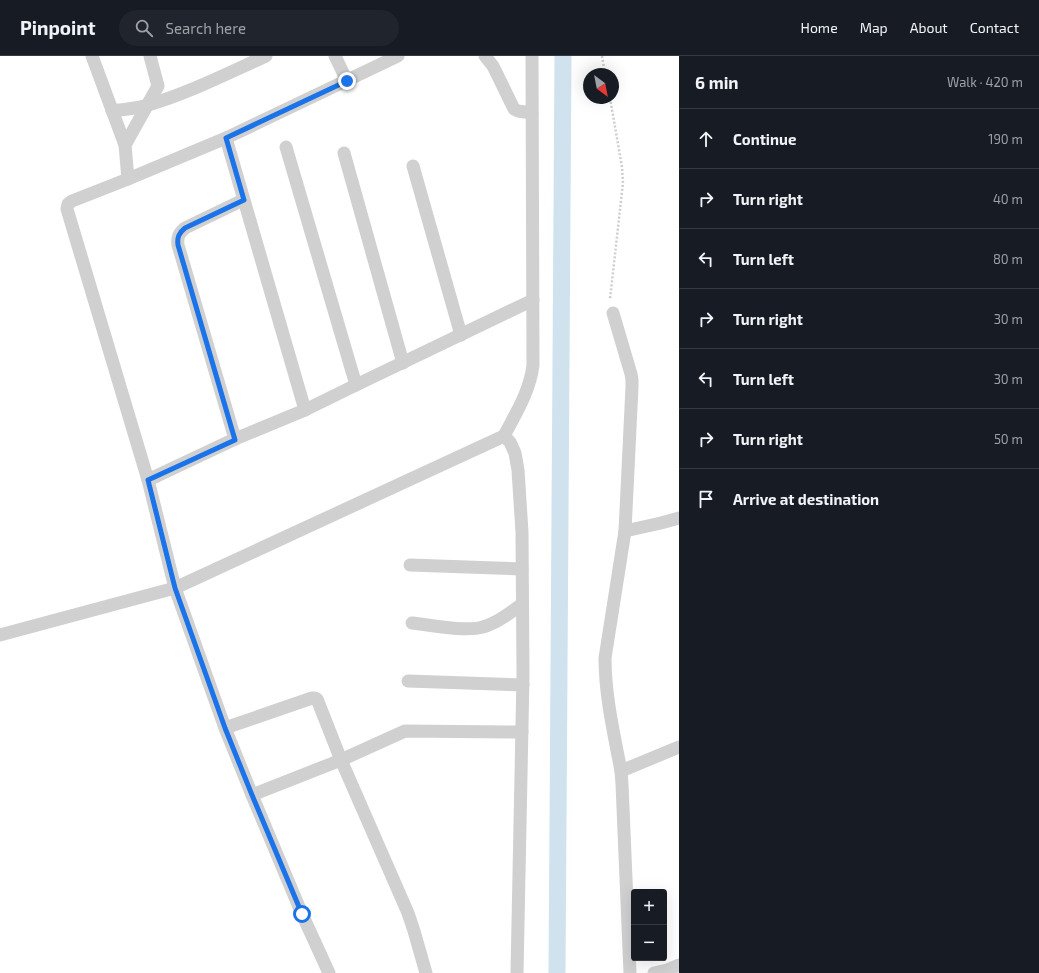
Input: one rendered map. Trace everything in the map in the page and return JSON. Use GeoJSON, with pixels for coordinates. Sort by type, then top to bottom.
{"type":"FeatureCollection","features":[{"type":"Feature","properties":{"kind":"street"},"geometry":{"type":"LineString","coordinates":[[92,56],[125,145],[128,179]]}},
{"type":"Feature","properties":{"kind":"street"},"geometry":{"type":"LineString","coordinates":[[125,145],[158,86],[150,56]]}},
{"type":"Feature","properties":{"kind":"street"},"geometry":{"type":"LineString","coordinates":[[112,111],[148,105],[188,91],[266,56]]}},
{"type":"Feature","properties":{"kind":"street"},"geometry":{"type":"LineString","coordinates":[[335,56],[347,81]]}},
{"type":"Feature","properties":{"kind":"street"},"geometry":{"type":"LineString","coordinates":[[329,973],[302,914],[225,728],[175,588],[148,480],[67,209],[68,204],[72,201],[226,138],[398,56]]}},
{"type":"Feature","properties":{"kind":"street"},"geometry":{"type":"LineString","coordinates":[[485,56],[493,66],[514,109],[532,113]]}},
{"type":"Feature","properties":{"kind":"street"},"geometry":{"type":"LineString","coordinates":[[0,635],[175,588],[504,436],[529,386],[533,365],[532,56]]}},
{"type":"Feature","properties":{"kind":"street"},"geometry":{"type":"LineString","coordinates":[[226,138],[305,410]]}},
{"type":"Feature","properties":{"kind":"street"},"geometry":{"type":"LineString","coordinates":[[286,147],[356,385]]}},
{"type":"Feature","properties":{"kind":"street"},"geometry":{"type":"LineString","coordinates":[[344,153],[403,363]]}},
{"type":"Feature","properties":{"kind":"street"},"geometry":{"type":"LineString","coordinates":[[413,166],[461,335]]}},
{"type":"Feature","properties":{"kind":"street"},"geometry":{"type":"LineString","coordinates":[[235,440],[178,245],[178,235],[185,228],[244,200]]}},
{"type":"Feature","properties":{"kind":"street"},"geometry":{"type":"LineString","coordinates":[[148,480],[305,410],[533,300]]}},
{"type":"Feature","properties":{"kind":"street"},"geometry":{"type":"LineString","coordinates":[[613,314],[632,380],[625,531],[605,665],[607,693],[621,771],[630,973]]}},
{"type":"Feature","properties":{"kind":"street"},"geometry":{"type":"LineString","coordinates":[[504,436],[510,442],[515,453],[518,470],[522,532],[523,685],[517,973]]}},
{"type":"Feature","properties":{"kind":"street"},"geometry":{"type":"LineString","coordinates":[[625,531],[661,524],[679,518]]}},
{"type":"Feature","properties":{"kind":"street"},"geometry":{"type":"LineString","coordinates":[[410,565],[522,569]]}},
{"type":"Feature","properties":{"kind":"street"},"geometry":{"type":"LineString","coordinates":[[412,623],[464,629],[482,628],[495,623],[522,604]]}},
{"type":"Feature","properties":{"kind":"street"},"geometry":{"type":"LineString","coordinates":[[408,681],[523,685]]}},
{"type":"Feature","properties":{"kind":"street"},"geometry":{"type":"LineString","coordinates":[[225,728],[315,698],[408,914],[426,973]]}},
{"type":"Feature","properties":{"kind":"street"},"geometry":{"type":"LineString","coordinates":[[252,795],[341,760],[405,731],[522,732]]}},
{"type":"Feature","properties":{"kind":"street"},"geometry":{"type":"LineString","coordinates":[[621,771],[679,747]]}},
{"type":"Feature","properties":{"kind":"street"},"geometry":{"type":"LineString","coordinates":[[654,973],[679,965]]}},
{"type":"Feature","properties":{"kind":"path"},"geometry":{"type":"LineString","coordinates":[[602,56],[604,68]]}},
{"type":"Feature","properties":{"kind":"path"},"geometry":{"type":"LineString","coordinates":[[611,104],[622,167],[623,183],[610,298],[610,306],[613,314]]}},
{"type":"Feature","properties":{"kind":"waterway"},"geometry":{"type":"LineString","coordinates":[[557,973],[563,56]]}},
{"type":"Feature","properties":{"kind":"route"},"geometry":{"type":"LineString","coordinates":[[302,914],[225,728],[175,588],[148,480],[235,440],[178,245],[178,235],[185,228],[244,200],[226,138],[347,81]]}}]}
